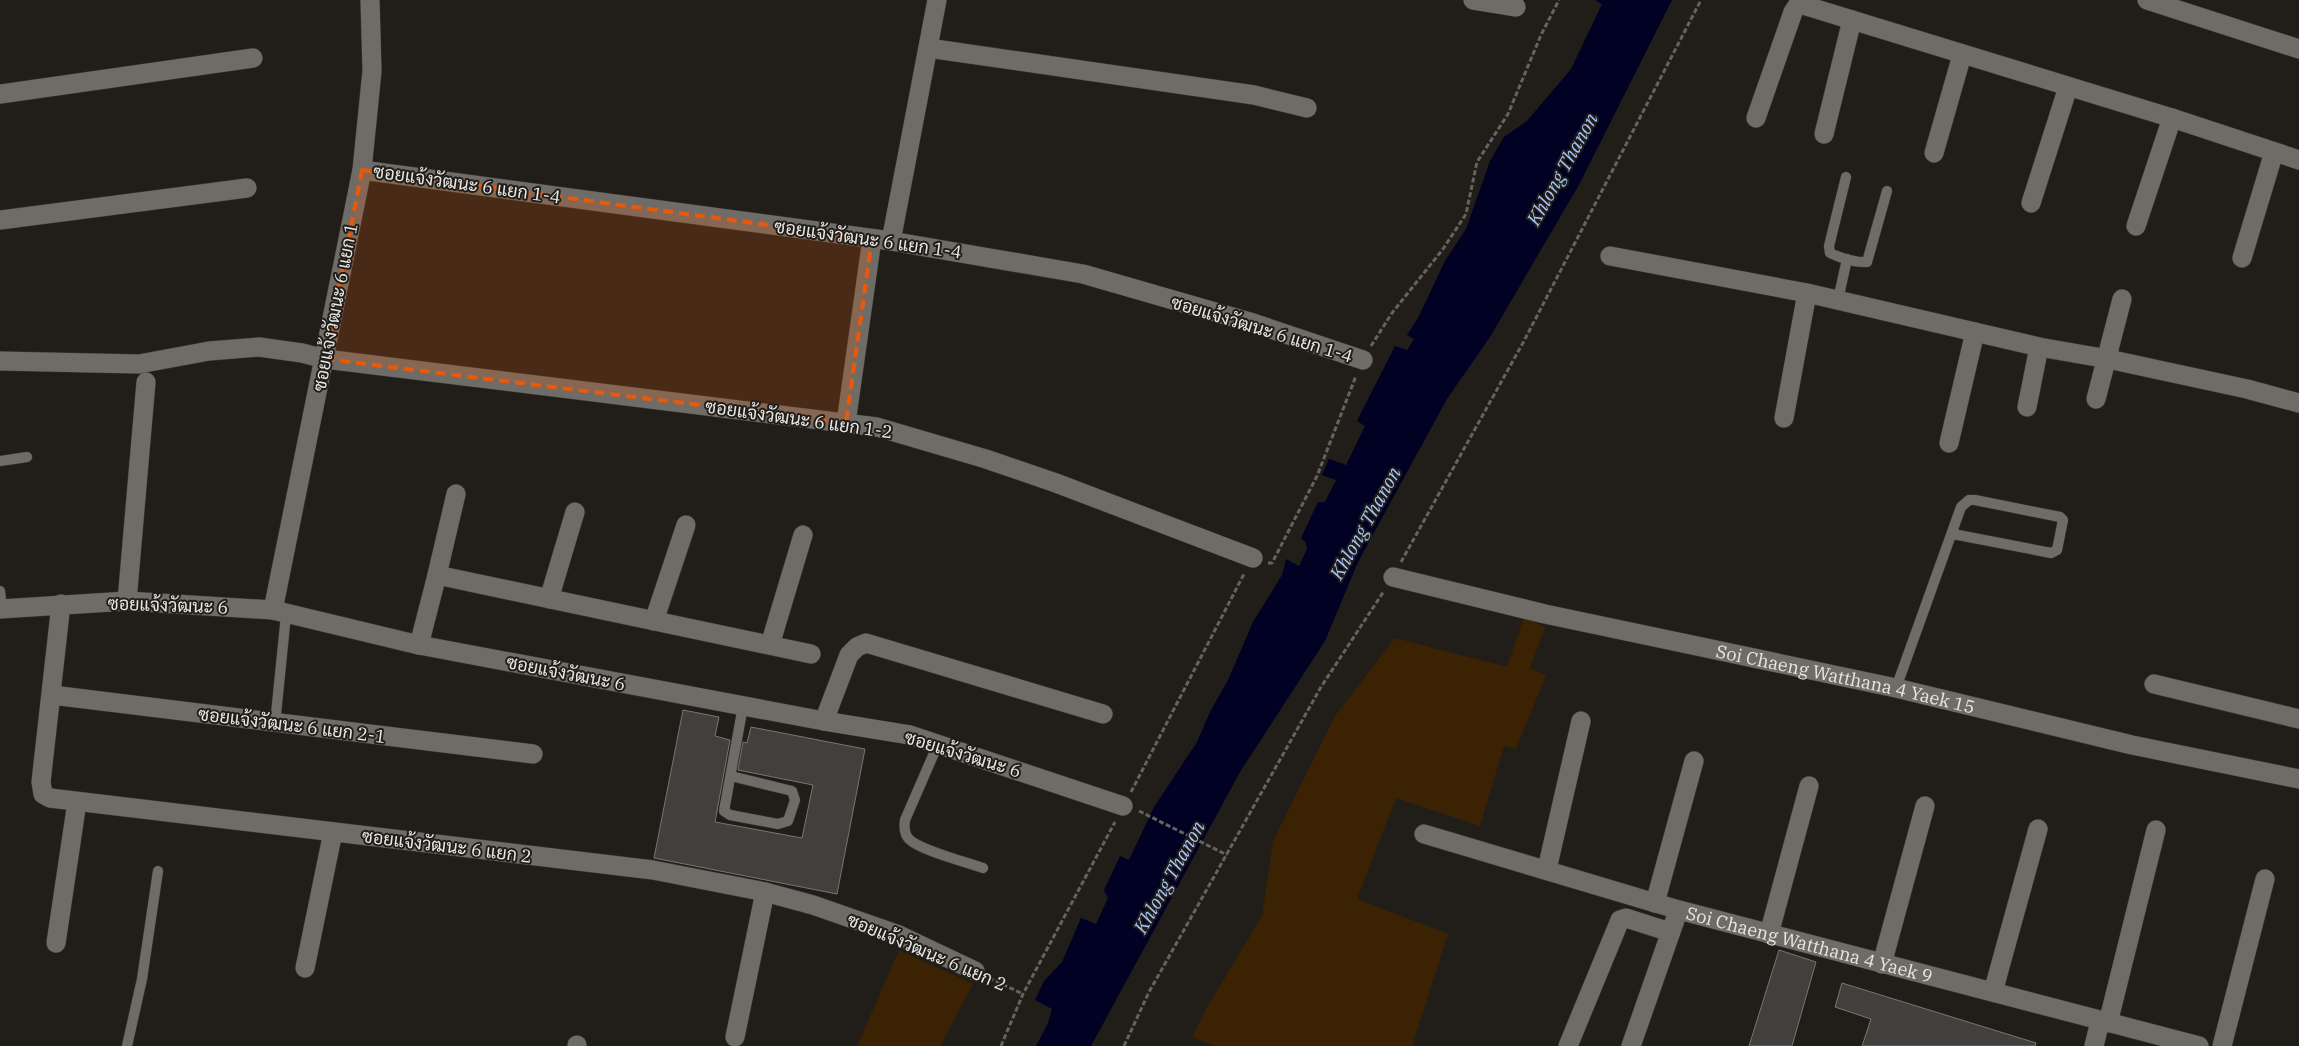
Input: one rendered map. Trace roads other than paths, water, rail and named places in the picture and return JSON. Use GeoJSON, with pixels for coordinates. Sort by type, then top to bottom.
{"type":"FeatureCollection","features":[{"type":"Feature","properties":{"kind":"street","name":"ซอยแจ้งวัฒนะ 6 แยก 1"},"geometry":{"type":"LineString","coordinates":[[279,613],[325,359],[362,170],[372,71],[370,0]]}},
{"type":"Feature","properties":{"kind":"street"},"geometry":{"type":"LineString","coordinates":[[891,241],[937,0]]}},
{"type":"Feature","properties":{"kind":"street"},"geometry":{"type":"LineString","coordinates":[[1473,0],[1516,8]]}},
{"type":"Feature","properties":{"kind":"street"},"geometry":{"type":"LineString","coordinates":[[2148,0],[2299,49]]}},
{"type":"Feature","properties":{"kind":"street"},"geometry":{"type":"LineString","coordinates":[[1756,118],[1793,12],[1797,6],[1824,5],[1852,20],[2172,118],[2299,160]]}},
{"type":"Feature","properties":{"kind":"street"},"geometry":{"type":"LineString","coordinates":[[1824,134],[1852,20]]}},
{"type":"Feature","properties":{"kind":"street"},"geometry":{"type":"LineString","coordinates":[[928,48],[1254,94],[1306,108]]}},
{"type":"Feature","properties":{"kind":"street"},"geometry":{"type":"LineString","coordinates":[[1934,153],[1962,55]]}},
{"type":"Feature","properties":{"kind":"street"},"geometry":{"type":"LineString","coordinates":[[0,94],[252,58]]}},
{"type":"Feature","properties":{"kind":"street"},"geometry":{"type":"LineString","coordinates":[[2031,203],[2068,87]]}},
{"type":"Feature","properties":{"kind":"street"},"geometry":{"type":"LineString","coordinates":[[2136,226],[2172,118]]}},
{"type":"Feature","properties":{"kind":"street"},"geometry":{"type":"LineString","coordinates":[[2242,258],[2274,152]]}},
{"type":"Feature","properties":{"kind":"street","name":"ซอยแจ้งวัฒนะ 6 แยก 1-4"},"geometry":{"type":"LineString","coordinates":[[362,170],[891,241],[1083,274],[1253,324],[1363,360]]}},
{"type":"Feature","properties":{"kind":"street"},"geometry":{"type":"LineString","coordinates":[[0,220],[247,188]]}},
{"type":"Feature","properties":{"kind":"street"},"geometry":{"type":"LineString","coordinates":[[846,422],[872,239]]}},
{"type":"Feature","properties":{"kind":"street"},"geometry":{"type":"LineString","coordinates":[[1610,256],[1807,293],[2039,347],[2108,359],[2299,402]]}},
{"type":"Feature","properties":{"kind":"street"},"geometry":{"type":"LineString","coordinates":[[1784,418],[1807,293]]}},
{"type":"Feature","properties":{"kind":"street"},"geometry":{"type":"LineString","coordinates":[[2096,399],[2108,359],[2122,299]]}},
{"type":"Feature","properties":{"kind":"street"},"geometry":{"type":"LineString","coordinates":[[1949,443],[1975,332]]}},
{"type":"Feature","properties":{"kind":"street","name":"ซอยแจ้งวัฒนะ 6 แยก 1-2"},"geometry":{"type":"LineString","coordinates":[[0,361],[140,364],[210,351],[259,347],[302,353],[325,359],[877,426],[986,459],[1253,558]]}},
{"type":"Feature","properties":{"kind":"street"},"geometry":{"type":"LineString","coordinates":[[2027,408],[2039,347]]}},
{"type":"Feature","properties":{"kind":"street"},"geometry":{"type":"LineString","coordinates":[[127,601],[146,382]]}},
{"type":"Feature","properties":{"kind":"street"},"geometry":{"type":"LineString","coordinates":[[419,645],[456,494]]}},
{"type":"Feature","properties":{"kind":"street"},"geometry":{"type":"LineString","coordinates":[[549,599],[575,512]]}},
{"type":"Feature","properties":{"kind":"street"},"geometry":{"type":"LineString","coordinates":[[654,621],[686,525]]}},
{"type":"Feature","properties":{"kind":"street"},"geometry":{"type":"LineString","coordinates":[[770,645],[803,535]]}},
{"type":"Feature","properties":{"kind":"street"},"geometry":{"type":"LineString","coordinates":[[437,575],[811,654]]}},
{"type":"Feature","properties":{"kind":"street","name":"Soi Chaeng Watthana 4 Yaek 15"},"geometry":{"type":"LineString","coordinates":[[1393,576],[1545,614],[1896,688],[2132,746],[2299,779]]}},
{"type":"Feature","properties":{"kind":"street","name":"ซอยแจ้งวัฒนะ 6"},"geometry":{"type":"LineString","coordinates":[[1,603],[61,604],[127,601],[279,613],[419,645],[824,721],[910,735],[1123,806]]}},
{"type":"Feature","properties":{"kind":"street","name":"ซอยแจ้งวัฒนะ 6 แยก 2"},"geometry":{"type":"LineString","coordinates":[[61,604],[41,788],[43,794],[50,798],[653,870],[765,892],[813,905],[899,935],[975,971]]}},
{"type":"Feature","properties":{"kind":"street"},"geometry":{"type":"LineString","coordinates":[[824,721],[849,655],[857,647],[866,643],[1103,714]]}},
{"type":"Feature","properties":{"kind":"street"},"geometry":{"type":"LineString","coordinates":[[2154,684],[2299,719]]}},
{"type":"Feature","properties":{"kind":"street","name":"ซอยแจ้งวัฒนะ 6 แยก 2-1"},"geometry":{"type":"LineString","coordinates":[[52,694],[275,724],[532,754]]}},
{"type":"Feature","properties":{"kind":"street"},"geometry":{"type":"LineString","coordinates":[[1547,869],[1581,721]]}},
{"type":"Feature","properties":{"kind":"street"},"geometry":{"type":"LineString","coordinates":[[1655,903],[1694,761]]}},
{"type":"Feature","properties":{"kind":"street"},"geometry":{"type":"LineString","coordinates":[[1769,934],[1809,786]]}},
{"type":"Feature","properties":{"kind":"street"},"geometry":{"type":"LineString","coordinates":[[56,943],[77,802]]}},
{"type":"Feature","properties":{"kind":"street"},"geometry":{"type":"LineString","coordinates":[[1882,964],[1925,806]]}},
{"type":"Feature","properties":{"kind":"street"},"geometry":{"type":"LineString","coordinates":[[1993,992],[2038,829]]}},
{"type":"Feature","properties":{"kind":"street"},"geometry":{"type":"LineString","coordinates":[[2094,1046],[2104,1022],[2156,830]]}},
{"type":"Feature","properties":{"kind":"street"},"geometry":{"type":"LineString","coordinates":[[305,968],[333,832]]}},
{"type":"Feature","properties":{"kind":"street","name":"Soi Chaeng Watthana 4 Yaek 9"},"geometry":{"type":"LineString","coordinates":[[1424,834],[1547,869],[1679,910],[2199,1046]]}},
{"type":"Feature","properties":{"kind":"street"},"geometry":{"type":"LineString","coordinates":[[2222,1046],[2265,879]]}},
{"type":"Feature","properties":{"kind":"street"},"geometry":{"type":"LineString","coordinates":[[735,1037],[765,892]]}},
{"type":"Feature","properties":{"kind":"street"},"geometry":{"type":"LineString","coordinates":[[1630,1046],[1679,910]]}},
{"type":"Feature","properties":{"kind":"street"},"geometry":{"type":"LineString","coordinates":[[1568,1046],[1620,920],[1626,918],[1670,932]]}},
{"type":"Feature","properties":{"kind":"lane"},"geometry":{"type":"LineString","coordinates":[[1846,177],[1829,246],[1830,253],[1847,259],[1867,262],[1887,191]]}},
{"type":"Feature","properties":{"kind":"lane"},"geometry":{"type":"LineString","coordinates":[[1838,300],[1847,259]]}},
{"type":"Feature","properties":{"kind":"lane"},"geometry":{"type":"LineString","coordinates":[[0,461],[27,457]]}},
{"type":"Feature","properties":{"kind":"lane"},"geometry":{"type":"LineString","coordinates":[[1896,688],[1953,534],[1961,507],[1969,500],[2060,517],[2064,520],[2057,550],[2051,553],[1953,534]]}},
{"type":"Feature","properties":{"kind":"lane"},"geometry":{"type":"LineString","coordinates":[[275,724],[279,613]]}},
{"type":"Feature","properties":{"kind":"lane"},"geometry":{"type":"LineString","coordinates":[[731,776],[792,791],[795,800],[788,822],[778,824],[730,815],[724,811],[743,706]]}},
{"type":"Feature","properties":{"kind":"lane"},"geometry":{"type":"LineString","coordinates":[[938,744],[905,820],[905,833],[909,840],[926,849],[983,868]]}},
{"type":"Feature","properties":{"kind":"lane"},"geometry":{"type":"LineString","coordinates":[[127,1046],[142,979],[158,871]]}},
{"type":"Feature","properties":{"kind":"water","name":"Khlong Thanon"},"geometry":{"type":"Polygon","coordinates":[[[1595,0],[1672,0],[1580,183],[1490,337],[1447,399],[1358,562],[1325,641],[1240,772],[1091,1046],[1036,1046],[1048,1023],[1052,1009],[1035,1000],[1044,981],[1062,962],[1081,918],[1096,924],[1108,898],[1104,890],[1120,856],[1129,860],[1154,807],[1197,742],[1210,712],[1228,680],[1253,622],[1282,575],[1286,559],[1299,566],[1307,549],[1306,543],[1301,538],[1318,502],[1325,502],[1336,480],[1322,475],[1329,459],[1346,465],[1365,426],[1357,421],[1395,346],[1407,350],[1414,339],[1407,335],[1418,318],[1445,261],[1466,229],[1490,161],[1504,137],[1527,121],[1571,69],[1602,4],[1595,0]]]}}]}
